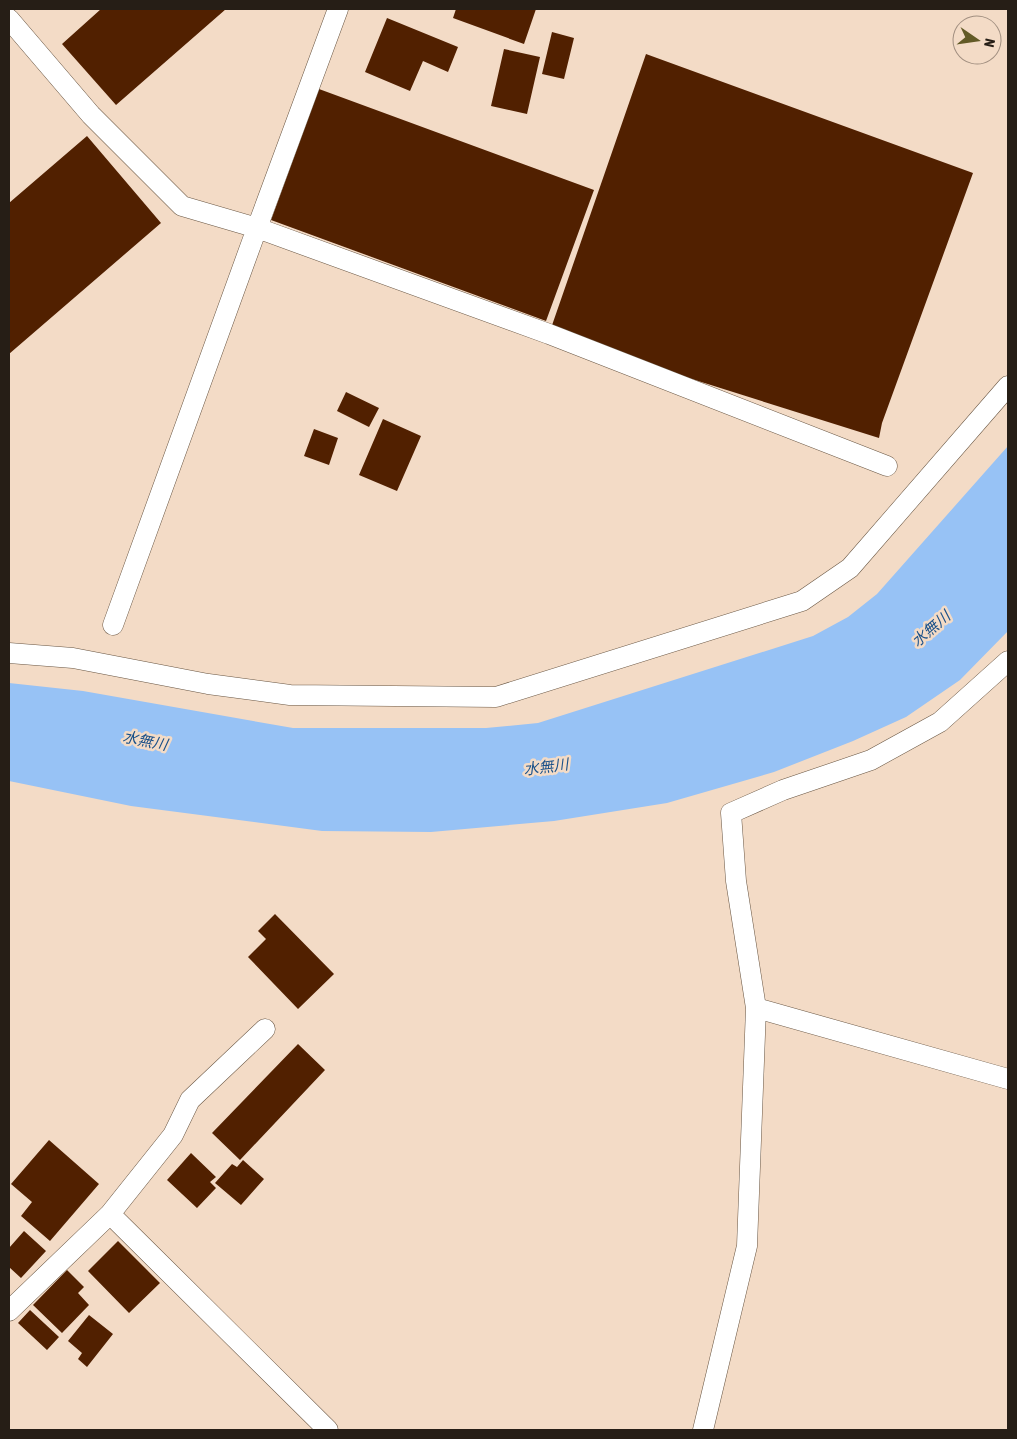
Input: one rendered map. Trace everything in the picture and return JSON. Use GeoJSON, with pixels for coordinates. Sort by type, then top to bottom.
{"type":"FeatureCollection","features":[{"type":"Feature","properties":{"kind":"street"},"geometry":{"type":"LineString","coordinates":[[114,625],[338,9]]}},
{"type":"Feature","properties":{"kind":"street"},"geometry":{"type":"LineString","coordinates":[[9,19],[91,115],[182,206],[257,228],[601,353],[887,466]]}},
{"type":"Feature","properties":{"kind":"street"},"geometry":{"type":"LineString","coordinates":[[9,653],[73,658],[208,684],[290,695],[496,697],[802,601],[850,568],[1008,386]]}},
{"type":"Feature","properties":{"kind":"street"},"geometry":{"type":"LineString","coordinates":[[703,1430],[747,1246],[756,1008],[736,881],[731,814],[783,790],[871,760],[940,722],[1008,661]]}},
{"type":"Feature","properties":{"kind":"street"},"geometry":{"type":"LineString","coordinates":[[756,1008],[1008,1079]]}},
{"type":"Feature","properties":{"kind":"street"},"geometry":{"type":"LineString","coordinates":[[9,1311],[110,1214],[173,1135],[190,1100],[265,1029]]}},
{"type":"Feature","properties":{"kind":"street"},"geometry":{"type":"LineString","coordinates":[[110,1214],[328,1430]]}},
{"type":"Feature","properties":{"kind":"water","name":"水無川"},"geometry":{"type":"Polygon","coordinates":[[[1008,446],[1008,631],[960,680],[906,717],[853,741],[774,772],[667,803],[554,821],[431,832],[322,831],[131,806],[9,781],[9,683],[83,691],[293,728],[486,728],[538,723],[813,636],[848,617],[877,594],[1008,446]]]}},
{"type":"Feature","properties":{"kind":"building"},"geometry":{"type":"Polygon","coordinates":[[[101,9],[226,9],[116,105],[62,44],[101,9]]]}},
{"type":"Feature","properties":{"kind":"building"},"geometry":{"type":"Polygon","coordinates":[[[456,9],[536,9],[524,44],[453,18],[456,9]]]}},
{"type":"Feature","properties":{"kind":"building"},"geometry":{"type":"Polygon","coordinates":[[[387,18],[458,47],[448,72],[423,61],[410,91],[365,72],[387,18]]]}},
{"type":"Feature","properties":{"kind":"building"},"geometry":{"type":"Polygon","coordinates":[[[552,32],[574,38],[564,79],[542,74],[552,32]]]}},
{"type":"Feature","properties":{"kind":"building"},"geometry":{"type":"Polygon","coordinates":[[[504,49],[540,57],[527,114],[491,106],[504,49]]]}},
{"type":"Feature","properties":{"kind":"building"},"geometry":{"type":"Polygon","coordinates":[[[646,54],[973,173],[882,423],[879,438],[549,334],[646,54]]]}},
{"type":"Feature","properties":{"kind":"building"},"geometry":{"type":"Polygon","coordinates":[[[319,89],[594,190],[546,321],[271,220],[319,89]]]}},
{"type":"Feature","properties":{"kind":"building"},"geometry":{"type":"Polygon","coordinates":[[[87,136],[161,223],[9,354],[9,203],[87,136]]]}},
{"type":"Feature","properties":{"kind":"building"},"geometry":{"type":"Polygon","coordinates":[[[346,392],[379,408],[369,427],[337,411],[346,392]]]}},
{"type":"Feature","properties":{"kind":"building"},"geometry":{"type":"Polygon","coordinates":[[[383,419],[421,436],[397,491],[359,475],[383,419]]]}},
{"type":"Feature","properties":{"kind":"building"},"geometry":{"type":"Polygon","coordinates":[[[314,429],[338,438],[329,465],[304,456],[314,429]]]}},
{"type":"Feature","properties":{"kind":"building"},"geometry":{"type":"Polygon","coordinates":[[[275,914],[334,974],[298,1009],[248,957],[266,939],[258,931],[275,914]]]}},
{"type":"Feature","properties":{"kind":"building"},"geometry":{"type":"Polygon","coordinates":[[[298,1044],[325,1070],[240,1160],[212,1133],[298,1044]]]}},
{"type":"Feature","properties":{"kind":"building"},"geometry":{"type":"Polygon","coordinates":[[[49,1140],[99,1184],[50,1241],[21,1216],[32,1202],[11,1184],[49,1140]]]}},
{"type":"Feature","properties":{"kind":"building"},"geometry":{"type":"Polygon","coordinates":[[[191,1153],[216,1177],[210,1182],[216,1188],[197,1208],[167,1180],[191,1153]]]}},
{"type":"Feature","properties":{"kind":"building"},"geometry":{"type":"Polygon","coordinates":[[[243,1160],[264,1179],[241,1205],[215,1183],[232,1164],[237,1167],[243,1160]]]}},
{"type":"Feature","properties":{"kind":"building"},"geometry":{"type":"Polygon","coordinates":[[[24,1231],[46,1251],[21,1278],[9,1267],[9,1248],[24,1231]]]}},
{"type":"Feature","properties":{"kind":"building"},"geometry":{"type":"Polygon","coordinates":[[[118,1241],[160,1283],[129,1313],[88,1271],[118,1241]]]}},
{"type":"Feature","properties":{"kind":"building"},"geometry":{"type":"Polygon","coordinates":[[[67,1270],[84,1287],[78,1293],[89,1305],[62,1333],[33,1305],[67,1270]]]}},
{"type":"Feature","properties":{"kind":"building"},"geometry":{"type":"Polygon","coordinates":[[[30,1310],[59,1337],[47,1350],[18,1323],[30,1310]]]}},
{"type":"Feature","properties":{"kind":"building"},"geometry":{"type":"Polygon","coordinates":[[[89,1315],[113,1334],[87,1367],[78,1359],[82,1353],[68,1341],[89,1315]]]}}]}
